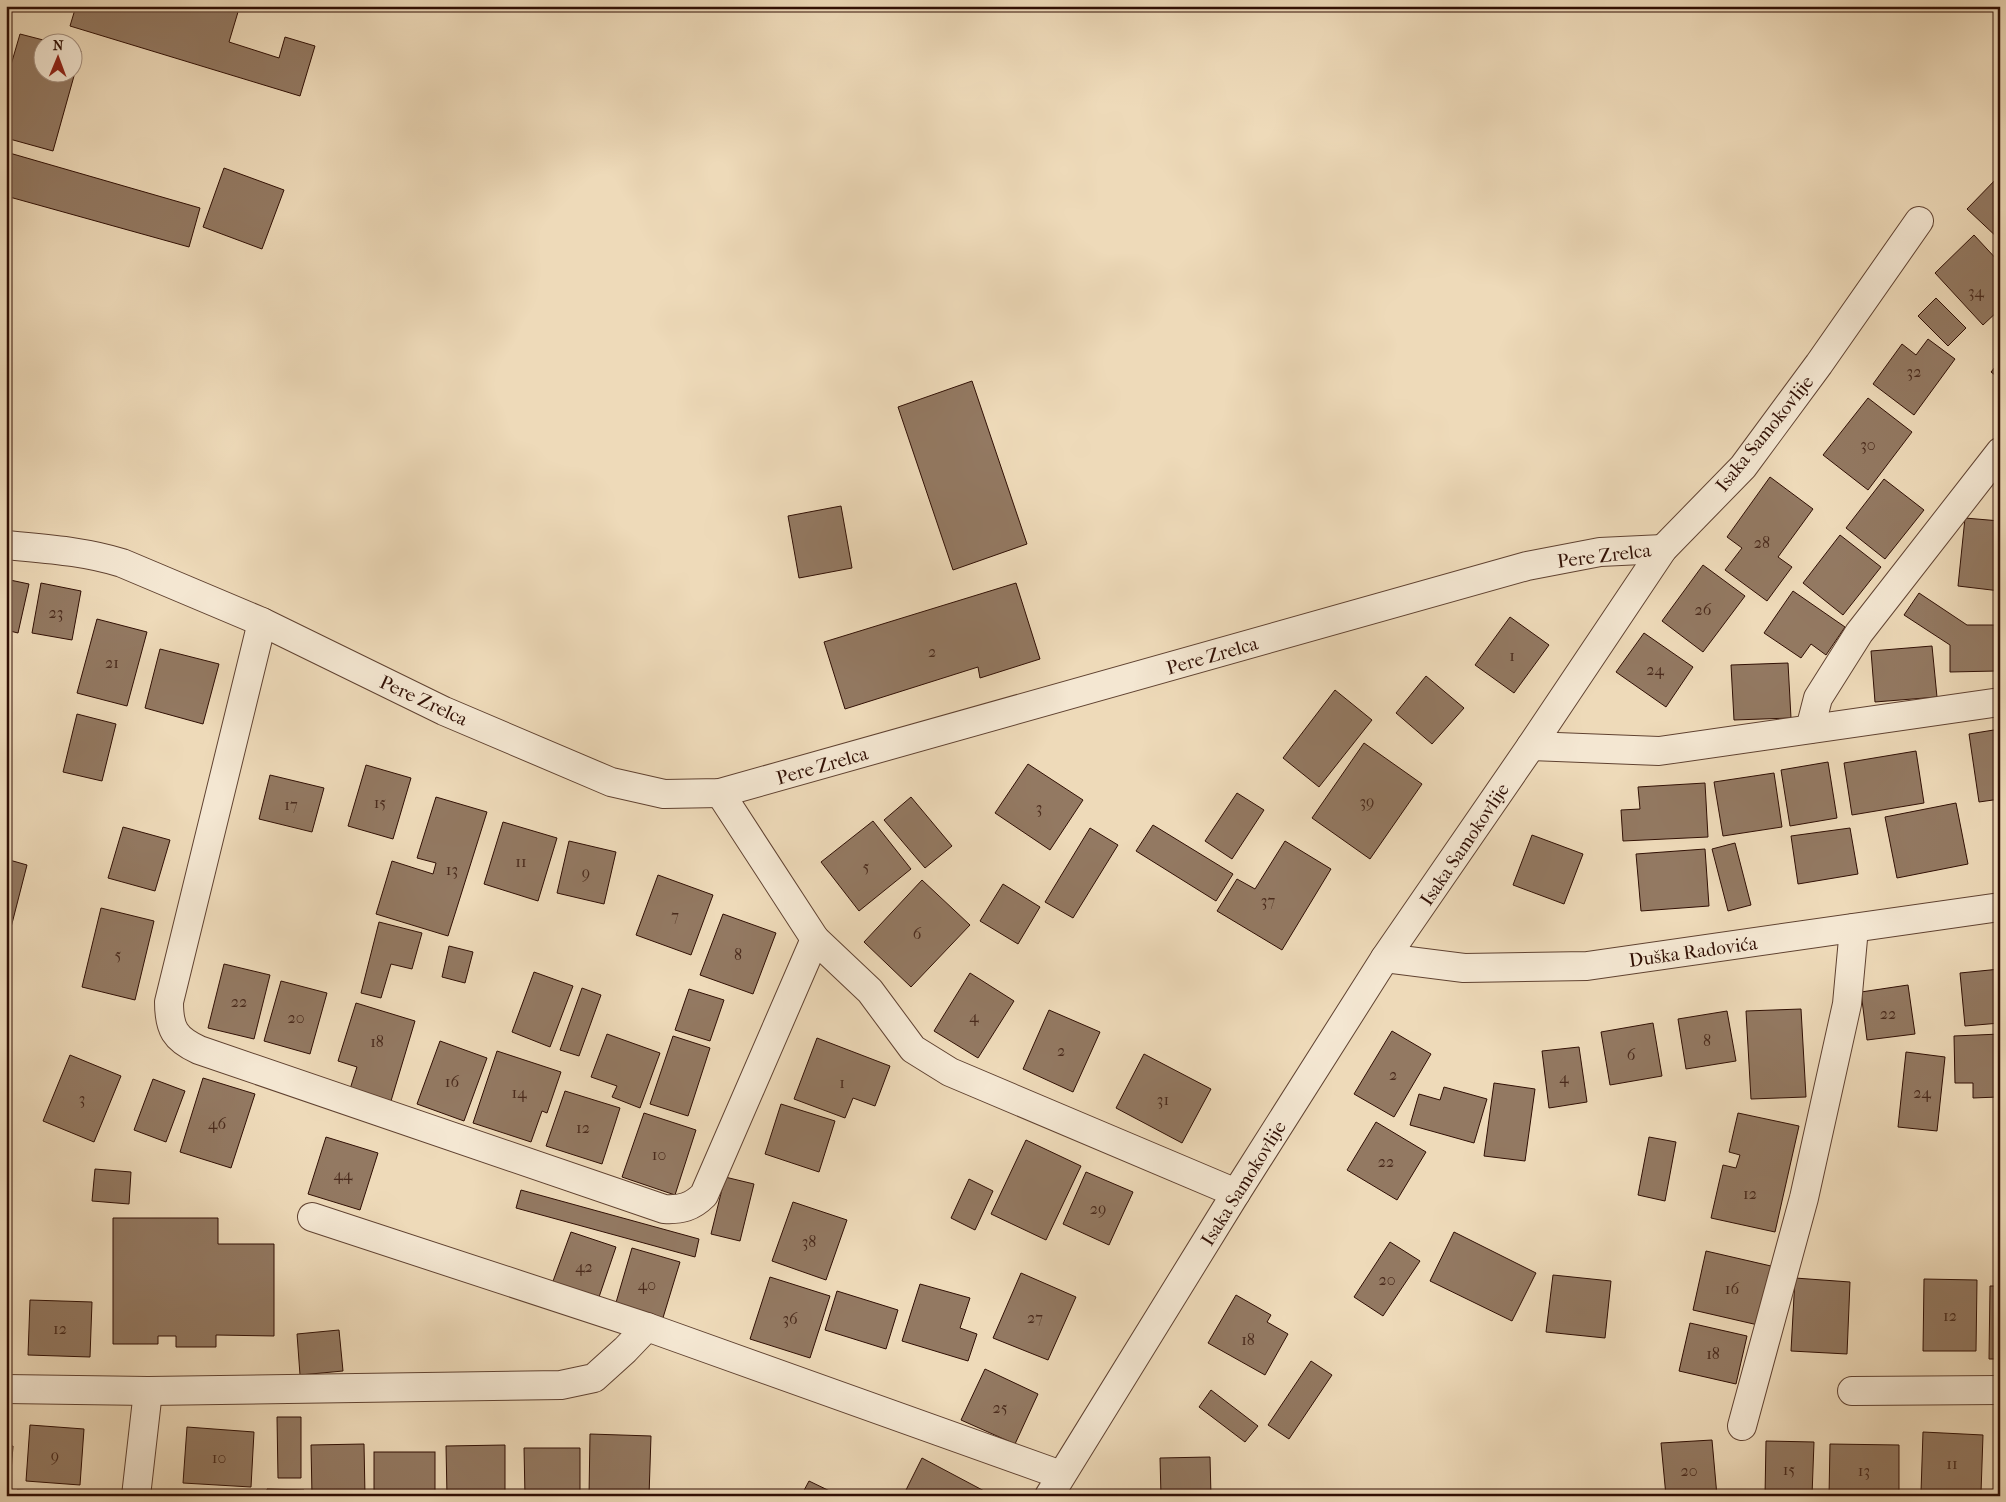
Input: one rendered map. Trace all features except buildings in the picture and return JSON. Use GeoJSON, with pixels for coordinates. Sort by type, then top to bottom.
{"type":"FeatureCollection","features":[{"type":"Feature","properties":{"kind":"street","name":"Isaka Samokovlije"},"geometry":{"type":"LineString","coordinates":[[1055,1485],[1236,1193],[1385,958],[1531,746],[1663,549],[1743,467],[1819,364],[1919,221]]}},
{"type":"Feature","properties":{"kind":"street"},"geometry":{"type":"LineString","coordinates":[[1810,729],[1818,698],[1859,632],[2000,452]]}},
{"type":"Feature","properties":{"kind":"street","name":"Pere Zrelca"},"geometry":{"type":"LineString","coordinates":[[6,545],[101,556],[122,563],[262,622],[444,711],[611,782],[664,794],[720,793],[1527,566],[1600,552],[1663,549]]}},
{"type":"Feature","properties":{"kind":"street"},"geometry":{"type":"LineString","coordinates":[[262,622],[169,1002],[169,1018],[174,1031],[182,1042],[199,1050],[655,1206],[675,1210],[696,1204],[704,1195],[814,939]]}},
{"type":"Feature","properties":{"kind":"street"},"geometry":{"type":"LineString","coordinates":[[1531,746],[1659,751],[2000,702]]}},
{"type":"Feature","properties":{"kind":"street"},"geometry":{"type":"LineString","coordinates":[[720,793],[814,939],[870,991],[913,1049],[942,1067],[1236,1193]]}},
{"type":"Feature","properties":{"kind":"street","name":"Duška Radovića"},"geometry":{"type":"LineString","coordinates":[[1385,958],[1464,968],[1587,966],[2000,907]]}},
{"type":"Feature","properties":{"kind":"street"},"geometry":{"type":"LineString","coordinates":[[1742,1426],[1804,1198],[1847,1004],[1854,928]]}},
{"type":"Feature","properties":{"kind":"street"},"geometry":{"type":"LineString","coordinates":[[312,1217],[646,1327],[1055,1485]]}},
{"type":"Feature","properties":{"kind":"street"},"geometry":{"type":"LineString","coordinates":[[6,1389],[148,1391],[561,1385],[594,1378],[625,1350],[646,1327]]}},
{"type":"Feature","properties":{"kind":"street"},"geometry":{"type":"LineString","coordinates":[[1852,1391],[2000,1390]]}},
{"type":"Feature","properties":{"kind":"street"},"geometry":{"type":"LineString","coordinates":[[136,1496],[148,1391]]}}]}
